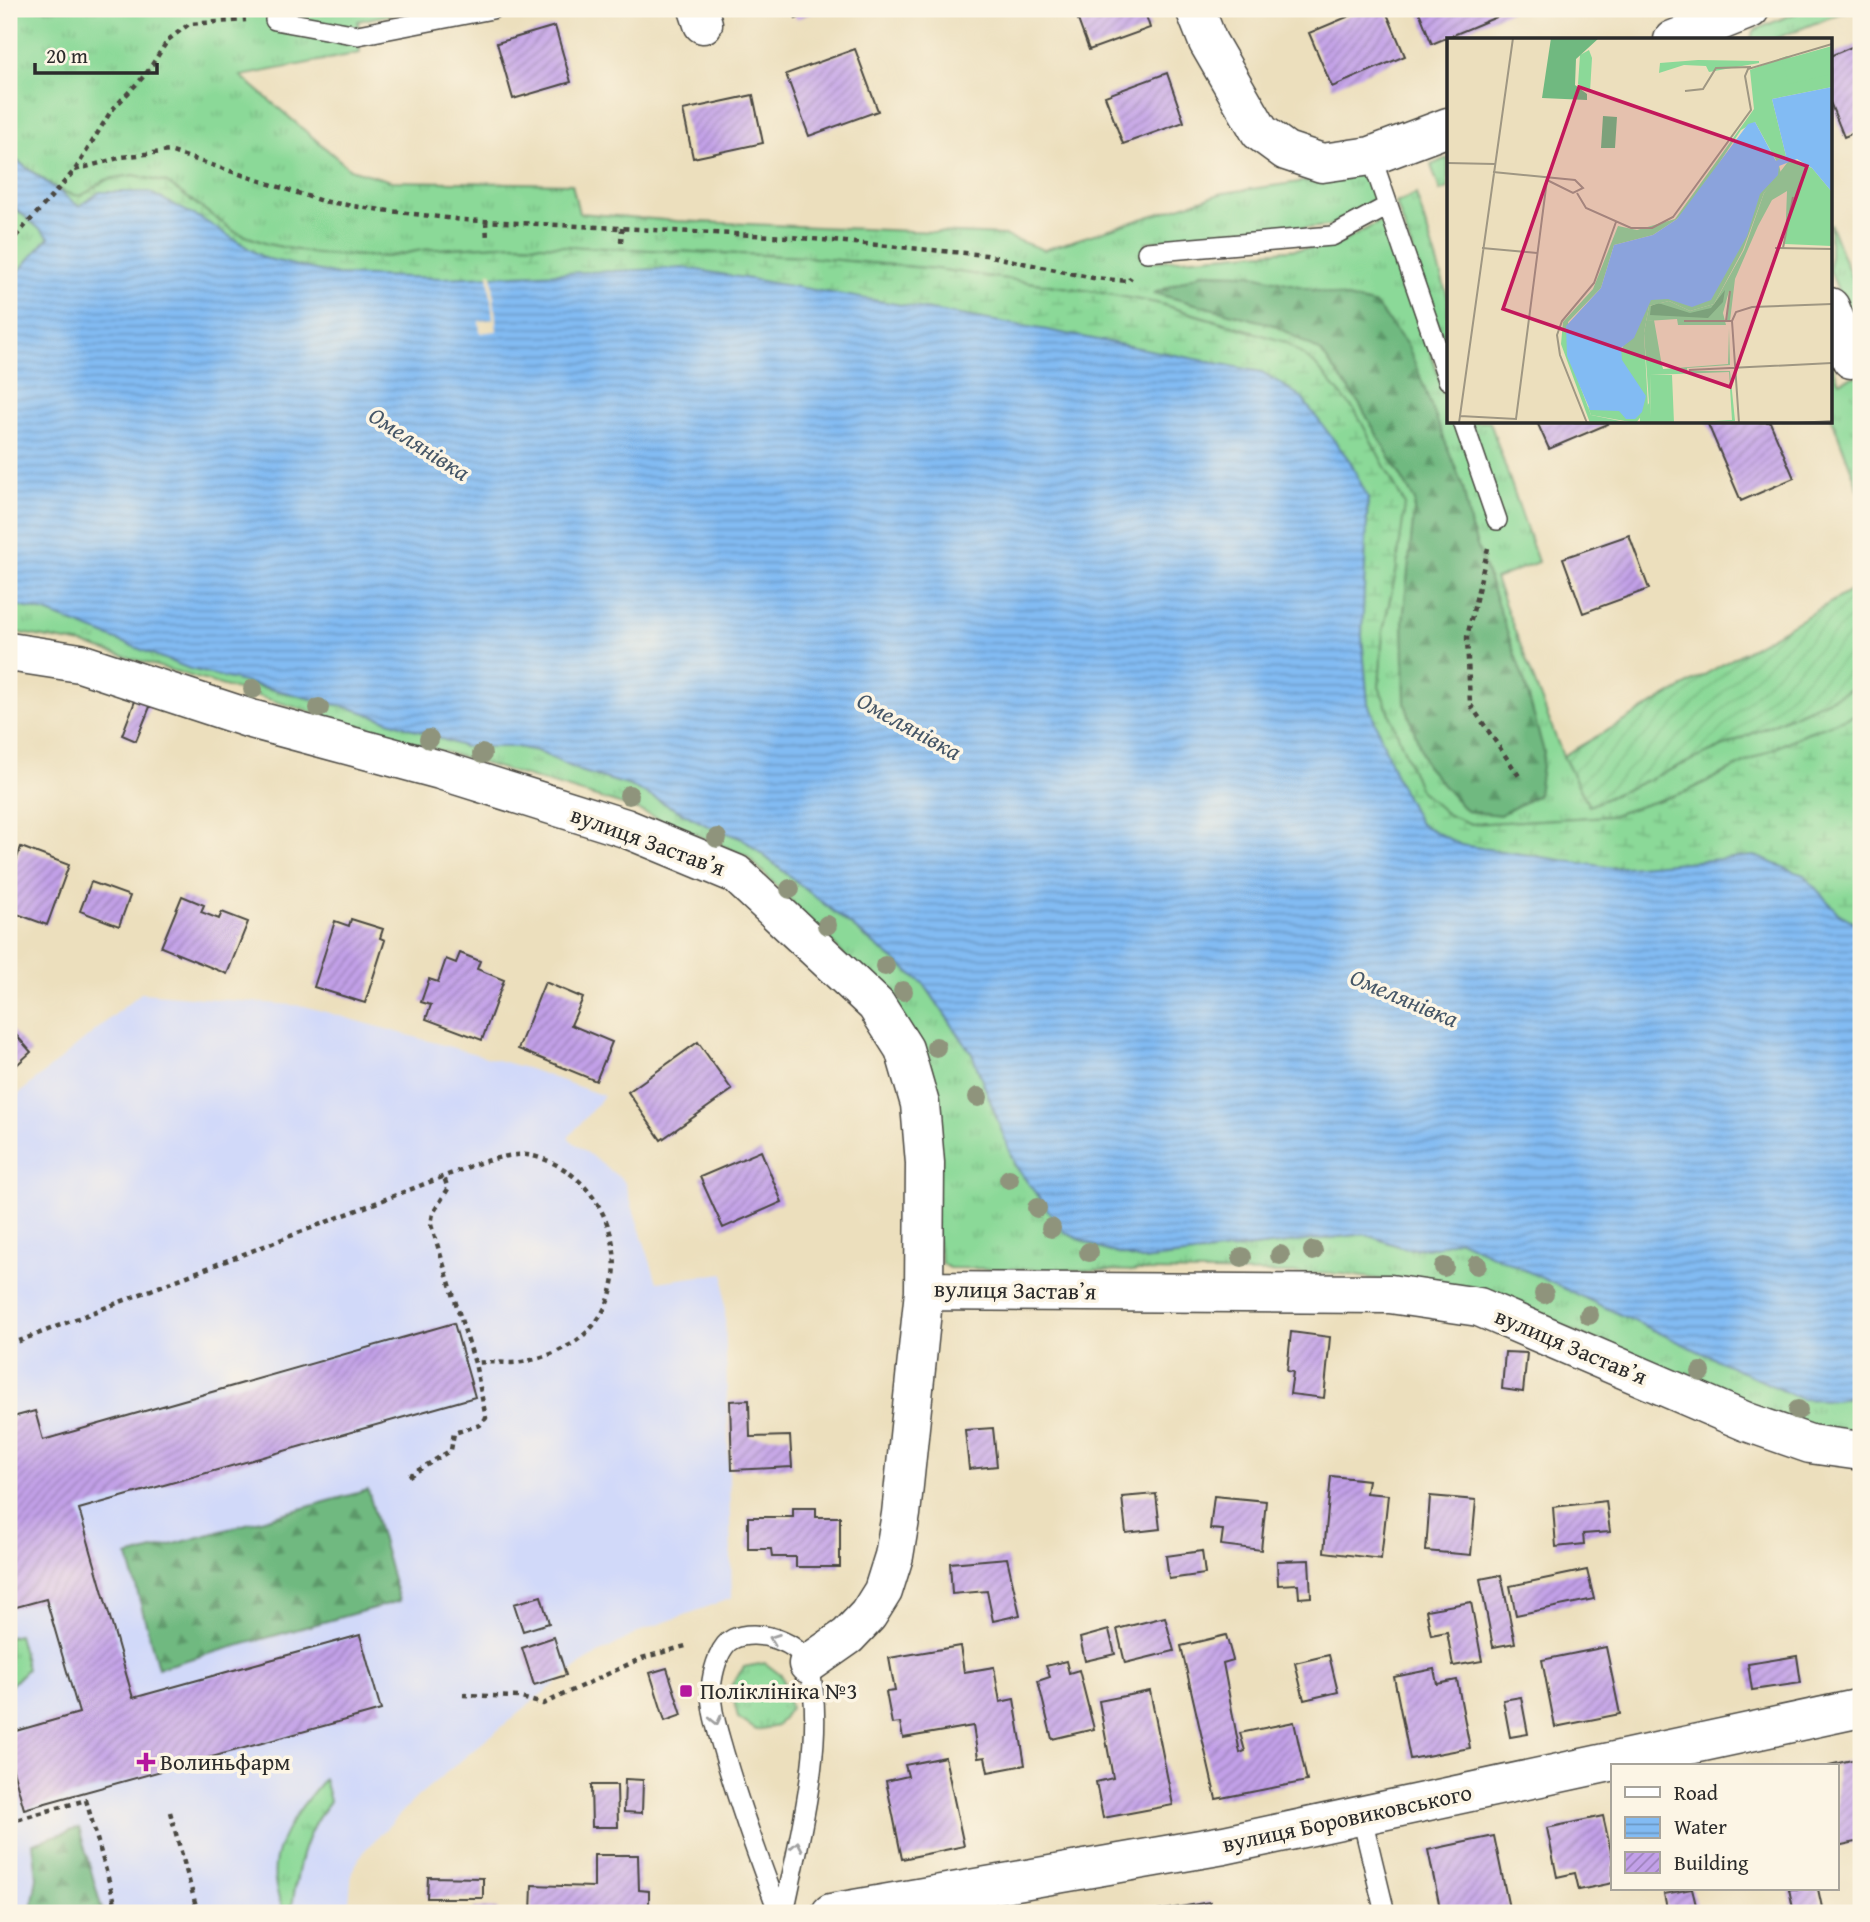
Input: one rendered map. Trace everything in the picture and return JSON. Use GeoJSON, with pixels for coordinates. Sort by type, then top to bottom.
{"type":"FeatureCollection","features":[{"type":"Feature","properties":{"kind":"street"},"geometry":{"type":"LineString","coordinates":[[1195,9],[1208,42],[1260,132],[1286,151],[1322,163],[1371,156],[1447,127]]}},
{"type":"Feature","properties":{"kind":"street"},"geometry":{"type":"LineString","coordinates":[[1678,38],[1725,20]]}},
{"type":"Feature","properties":{"kind":"street"},"geometry":{"type":"LineString","coordinates":[[1832,311],[1851,359]]}},
{"type":"Feature","properties":{"kind":"street","name":"вулиця Заставʼя"},"geometry":{"type":"LineString","coordinates":[[9,652],[80,663],[251,719],[440,770],[625,828],[736,874],[876,1005],[904,1049],[920,1104],[925,1163],[924,1291],[1390,1294],[1440,1300],[1479,1307],[1518,1322],[1747,1422],[1810,1444],[1861,1451]]}},
{"type":"Feature","properties":{"kind":"street"},"geometry":{"type":"LineString","coordinates":[[808,1664],[848,1636],[868,1615],[883,1591],[894,1556],[924,1291]]}},
{"type":"Feature","properties":{"kind":"street","name":"вулиця Боровиковського"},"geometry":{"type":"LineString","coordinates":[[831,1913],[1224,1845],[1861,1708]]}},
{"type":"Feature","properties":{"kind":"lane"},"geometry":{"type":"LineString","coordinates":[[275,20],[358,34],[492,9]]}},
{"type":"Feature","properties":{"kind":"lane"},"geometry":{"type":"LineString","coordinates":[[1371,156],[1447,377]]}},
{"type":"Feature","properties":{"kind":"lane"},"geometry":{"type":"LineString","coordinates":[[1147,252],[1332,236],[1388,206]]}},
{"type":"Feature","properties":{"kind":"lane"},"geometry":{"type":"LineString","coordinates":[[1464,424],[1497,520]]}},
{"type":"Feature","properties":{"kind":"lane"},"geometry":{"type":"LineString","coordinates":[[751,1635],[771,1636],[790,1646],[808,1664],[815,1728],[801,1826],[781,1913],[744,1820],[713,1712],[711,1682],[720,1653],[731,1640],[751,1635]]}},
{"type":"Feature","properties":{"kind":"lane"},"geometry":{"type":"LineString","coordinates":[[1361,1814],[1385,1913]]}},
{"type":"Feature","properties":{"kind":"path"},"geometry":{"type":"LineString","coordinates":[[9,244],[75,170],[111,111],[146,74],[168,40],[190,24],[275,20]]}},
{"type":"Feature","properties":{"kind":"path"},"geometry":{"type":"LineString","coordinates":[[75,170],[122,157],[169,151],[322,201],[486,221],[790,237],[986,255],[1093,278],[1128,281]]}},
{"type":"Feature","properties":{"kind":"path"},"geometry":{"type":"LineString","coordinates":[[486,221],[487,240]]}},
{"type":"Feature","properties":{"kind":"path"},"geometry":{"type":"LineString","coordinates":[[621,228],[621,242]]}},
{"type":"Feature","properties":{"kind":"path"},"geometry":{"type":"LineString","coordinates":[[1497,520],[1481,573],[1467,637],[1470,704],[1521,779]]}},
{"type":"Feature","properties":{"kind":"path"},"geometry":{"type":"LineString","coordinates":[[9,1345],[444,1177],[500,1157],[532,1156],[557,1166],[584,1185],[601,1208],[613,1236],[615,1269],[608,1301],[593,1327],[569,1345],[541,1357],[514,1363],[475,1363]]}},
{"type":"Feature","properties":{"kind":"path"},"geometry":{"type":"LineString","coordinates":[[409,1476],[451,1450],[454,1433],[480,1424],[486,1418],[475,1363],[431,1225],[433,1213],[448,1189],[444,1177]]}},
{"type":"Feature","properties":{"kind":"path"},"geometry":{"type":"LineString","coordinates":[[463,1695],[518,1698],[543,1704],[673,1647],[700,1645],[720,1653]]}},
{"type":"Feature","properties":{"kind":"path"},"geometry":{"type":"LineString","coordinates":[[9,1822],[86,1800],[118,1913]]}},
{"type":"Feature","properties":{"kind":"path"},"geometry":{"type":"LineString","coordinates":[[170,1812],[198,1913]]}},
{"type":"Feature","properties":{"kind":"shaded area"},"geometry":{"type":"Polygon","coordinates":[[[141,993],[304,1006],[529,1069],[604,1096],[568,1138],[624,1181],[657,1282],[724,1273],[732,1598],[643,1630],[587,1660],[528,1705],[418,1796],[364,1851],[352,1871],[348,1913],[9,1913],[9,1102],[141,993]]]}},
{"type":"Feature","properties":{"kind":"green space"},"geometry":{"type":"Polygon","coordinates":[[[9,9],[417,9],[358,21],[360,53],[241,76],[350,169],[391,181],[572,184],[579,213],[677,221],[1003,235],[1044,250],[1223,193],[1370,172],[1377,200],[1329,226],[1146,242],[1147,262],[1335,246],[1385,219],[1447,401],[1447,424],[1491,424],[1538,562],[1495,579],[1563,756],[1589,806],[1861,685],[1861,713],[1806,733],[1685,792],[1610,816],[1471,824],[1448,815],[1420,791],[1379,687],[1383,631],[1396,572],[1253,331],[1156,303],[1091,291],[936,269],[805,257],[516,244],[422,250],[387,257],[316,254],[267,244],[235,232],[167,183],[134,175],[105,180],[85,196],[74,196],[59,190],[9,155],[9,9]]]}},
{"type":"Feature","properties":{"kind":"green space"},"geometry":{"type":"Polygon","coordinates":[[[1805,9],[1851,9],[1777,38],[1751,38],[1755,30],[1805,9]]]}},
{"type":"Feature","properties":{"kind":"green space"},"geometry":{"type":"Polygon","coordinates":[[[1447,158],[1447,188],[1440,191],[1431,165],[1447,158]]]}},
{"type":"Feature","properties":{"kind":"green space"},"geometry":{"type":"Polygon","coordinates":[[[134,175],[167,183],[235,232],[267,244],[316,254],[387,257],[422,250],[516,244],[805,257],[936,269],[1091,291],[1156,303],[1285,342],[1315,364],[1356,412],[1405,505],[1396,572],[1383,631],[1379,687],[1420,791],[1448,815],[1471,824],[1610,816],[1685,792],[1806,733],[1861,713],[1861,971],[1461,876],[401,301],[65,210],[59,190],[80,195],[108,180],[134,175]]]}},
{"type":"Feature","properties":{"kind":"green space"},"geometry":{"type":"Polygon","coordinates":[[[1416,194],[1447,295],[1447,352],[1396,203],[1416,194]]]}},
{"type":"Feature","properties":{"kind":"green space"},"geometry":{"type":"Polygon","coordinates":[[[9,203],[50,237],[9,282],[9,203]]]}},
{"type":"Feature","properties":{"kind":"green space"},"geometry":{"type":"Polygon","coordinates":[[[1832,228],[1861,302],[1861,349],[1832,275],[1832,228]]]}},
{"type":"Feature","properties":{"kind":"green space"},"geometry":{"type":"Polygon","coordinates":[[[1202,273],[1250,274],[1376,305],[1408,346],[1463,487],[1471,528],[1524,680],[1544,752],[1538,795],[1500,815],[1466,811],[1426,766],[1405,703],[1403,621],[1415,501],[1360,405],[1321,352],[1274,325],[1154,293],[1202,273]]]}},
{"type":"Feature","properties":{"kind":"green space"},"geometry":{"type":"Polygon","coordinates":[[[1832,364],[1839,382],[1861,374],[1861,496],[1832,418],[1832,364]]]}},
{"type":"Feature","properties":{"kind":"green space"},"geometry":{"type":"Polygon","coordinates":[[[1861,585],[1861,685],[1589,806],[1563,756],[1861,585]]]}},
{"type":"Feature","properties":{"kind":"green space"},"geometry":{"type":"Polygon","coordinates":[[[9,604],[46,612],[256,686],[354,709],[465,747],[517,747],[537,751],[580,771],[631,786],[706,825],[743,839],[924,984],[972,1054],[1015,1165],[1065,1233],[1104,1250],[1142,1260],[1364,1234],[1407,1249],[1435,1247],[1458,1239],[1550,1281],[1835,1400],[1861,1394],[1861,1430],[1813,1432],[1490,1296],[1343,1274],[949,1268],[942,1263],[886,998],[747,856],[633,808],[83,644],[9,631],[9,604]]]}},
{"type":"Feature","properties":{"kind":"green space"},"geometry":{"type":"Polygon","coordinates":[[[368,1490],[399,1601],[158,1668],[128,1557],[368,1490]]]}},
{"type":"Feature","properties":{"kind":"green space"},"geometry":{"type":"Polygon","coordinates":[[[18,1635],[27,1669],[9,1687],[9,1637],[18,1635]]]}},
{"type":"Feature","properties":{"kind":"green space"},"geometry":{"type":"Polygon","coordinates":[[[765,1663],[782,1676],[790,1708],[777,1726],[756,1730],[738,1718],[731,1686],[744,1667],[765,1663]]]}},
{"type":"Feature","properties":{"kind":"green space"},"geometry":{"type":"Polygon","coordinates":[[[324,1779],[330,1801],[320,1814],[302,1854],[291,1913],[284,1913],[275,1881],[277,1853],[289,1826],[324,1779]]]}},
{"type":"Feature","properties":{"kind":"green space"},"geometry":{"type":"Polygon","coordinates":[[[79,1828],[103,1913],[31,1913],[37,1877],[33,1843],[79,1828]]]}},
{"type":"Feature","properties":{"kind":"water","name":"Омелянівка"},"geometry":{"type":"Polygon","coordinates":[[[9,155],[79,206],[100,192],[149,192],[202,219],[264,258],[337,275],[443,278],[686,268],[1047,330],[1262,372],[1300,396],[1350,461],[1368,498],[1362,636],[1368,703],[1397,779],[1420,824],[1461,845],[1614,868],[1755,856],[1804,875],[1838,913],[1861,926],[1861,1394],[1835,1400],[1801,1399],[1458,1239],[1436,1247],[1407,1249],[1364,1234],[1142,1260],[1104,1250],[1064,1232],[1015,1165],[972,1054],[924,984],[743,839],[706,825],[631,786],[580,771],[537,751],[517,747],[465,747],[354,709],[190,669],[46,612],[9,604],[9,282],[49,237],[9,203],[9,155]]]}},
{"type":"Feature","properties":{"kind":"pier"},"geometry":{"type":"Polygon","coordinates":[[[488,272],[492,272],[497,331],[480,333],[479,321],[493,319],[488,272]]]}},
{"type":"Feature","properties":{"kind":"building"},"geometry":{"type":"Polygon","coordinates":[[[793,9],[823,9],[796,19],[793,9]]]}},
{"type":"Feature","properties":{"kind":"building"},"geometry":{"type":"Polygon","coordinates":[[[1074,9],[1144,9],[1150,28],[1089,50],[1074,9]]]}},
{"type":"Feature","properties":{"kind":"building"},"geometry":{"type":"Polygon","coordinates":[[[1366,9],[1385,9],[1405,56],[1332,87],[1309,33],[1366,9]]]}},
{"type":"Feature","properties":{"kind":"building"},"geometry":{"type":"Polygon","coordinates":[[[1418,9],[1511,9],[1511,11],[1432,44],[1418,9]]]}},
{"type":"Feature","properties":{"kind":"building"},"geometry":{"type":"Polygon","coordinates":[[[555,26],[571,82],[513,99],[497,43],[555,26]]]}},
{"type":"Feature","properties":{"kind":"building"},"geometry":{"type":"Polygon","coordinates":[[[1861,43],[1861,130],[1844,137],[1832,107],[1832,55],[1861,43]]]}},
{"type":"Feature","properties":{"kind":"building"},"geometry":{"type":"Polygon","coordinates":[[[855,49],[878,111],[809,136],[786,74],[855,49]]]}},
{"type":"Feature","properties":{"kind":"building"},"geometry":{"type":"Polygon","coordinates":[[[1167,73],[1184,122],[1123,144],[1105,96],[1167,73]]]}},
{"type":"Feature","properties":{"kind":"building"},"geometry":{"type":"Polygon","coordinates":[[[753,95],[763,143],[693,158],[683,110],[753,95]]]}},
{"type":"Feature","properties":{"kind":"building"},"geometry":{"type":"Polygon","coordinates":[[[1538,424],[1608,424],[1549,449],[1538,424]]]}},
{"type":"Feature","properties":{"kind":"building"},"geometry":{"type":"Polygon","coordinates":[[[1708,424],[1771,424],[1794,478],[1741,501],[1708,424]]]}},
{"type":"Feature","properties":{"kind":"building"},"geometry":{"type":"Polygon","coordinates":[[[1629,535],[1649,589],[1583,613],[1563,558],[1629,535]]]}},
{"type":"Feature","properties":{"kind":"building"},"geometry":{"type":"Polygon","coordinates":[[[137,696],[152,702],[136,741],[122,735],[137,696]]]}},
{"type":"Feature","properties":{"kind":"building"},"geometry":{"type":"Polygon","coordinates":[[[21,847],[69,865],[47,925],[9,911],[9,867],[13,869],[21,847]]]}},
{"type":"Feature","properties":{"kind":"building"},"geometry":{"type":"Polygon","coordinates":[[[91,882],[130,896],[119,926],[80,911],[91,882]]]}},
{"type":"Feature","properties":{"kind":"building"},"geometry":{"type":"Polygon","coordinates":[[[182,896],[204,905],[201,912],[219,919],[222,912],[248,922],[227,974],[161,947],[182,896]]]}},
{"type":"Feature","properties":{"kind":"building"},"geometry":{"type":"Polygon","coordinates":[[[351,919],[383,929],[380,938],[385,940],[365,1003],[314,987],[335,921],[349,926],[351,919]]]}},
{"type":"Feature","properties":{"kind":"building"},"geometry":{"type":"Polygon","coordinates":[[[460,953],[480,961],[477,969],[504,980],[482,1040],[426,1019],[431,1005],[421,1002],[429,979],[438,982],[446,959],[456,963],[460,953]]]}},
{"type":"Feature","properties":{"kind":"building"},"geometry":{"type":"Polygon","coordinates":[[[545,982],[583,998],[571,1025],[612,1042],[596,1081],[518,1049],[545,982]]]}},
{"type":"Feature","properties":{"kind":"building"},"geometry":{"type":"Polygon","coordinates":[[[9,1027],[31,1052],[9,1072],[9,1027]]]}},
{"type":"Feature","properties":{"kind":"building"},"geometry":{"type":"Polygon","coordinates":[[[698,1042],[732,1090],[661,1140],[628,1092],[698,1042]]]}},
{"type":"Feature","properties":{"kind":"building"},"geometry":{"type":"Polygon","coordinates":[[[761,1151],[782,1202],[723,1228],[700,1177],[761,1151]]]}},
{"type":"Feature","properties":{"kind":"building"},"geometry":{"type":"Polygon","coordinates":[[[454,1323],[475,1397],[79,1509],[133,1698],[360,1635],[381,1710],[24,1809],[9,1756],[9,1733],[79,1713],[46,1599],[9,1609],[9,1418],[35,1411],[43,1440],[454,1323]]]}},
{"type":"Feature","properties":{"kind":"building"},"geometry":{"type":"Polygon","coordinates":[[[1291,1332],[1330,1337],[1324,1398],[1290,1394],[1293,1372],[1287,1371],[1291,1332]]]}},
{"type":"Feature","properties":{"kind":"building"},"geometry":{"type":"Polygon","coordinates":[[[1505,1352],[1527,1353],[1523,1392],[1502,1389],[1505,1352]]]}},
{"type":"Feature","properties":{"kind":"building"},"geometry":{"type":"Polygon","coordinates":[[[749,1400],[750,1437],[790,1436],[792,1467],[732,1470],[730,1401],[749,1400]]]}},
{"type":"Feature","properties":{"kind":"building"},"geometry":{"type":"Polygon","coordinates":[[[993,1428],[997,1466],[969,1469],[965,1430],[993,1428]]]}},
{"type":"Feature","properties":{"kind":"building"},"geometry":{"type":"Polygon","coordinates":[[[1331,1476],[1368,1480],[1366,1493],[1388,1495],[1381,1559],[1324,1552],[1331,1476]]]}},
{"type":"Feature","properties":{"kind":"building"},"geometry":{"type":"Polygon","coordinates":[[[1156,1494],[1160,1529],[1126,1533],[1122,1497],[1156,1494]]]}},
{"type":"Feature","properties":{"kind":"building"},"geometry":{"type":"Polygon","coordinates":[[[1214,1496],[1266,1501],[1261,1550],[1221,1545],[1223,1530],[1210,1529],[1214,1496]]]}},
{"type":"Feature","properties":{"kind":"building"},"geometry":{"type":"Polygon","coordinates":[[[1430,1496],[1476,1500],[1471,1555],[1426,1551],[1430,1496]]]}},
{"type":"Feature","properties":{"kind":"building"},"geometry":{"type":"Polygon","coordinates":[[[1606,1501],[1610,1532],[1583,1534],[1584,1544],[1556,1547],[1553,1507],[1606,1501]]]}},
{"type":"Feature","properties":{"kind":"building"},"geometry":{"type":"Polygon","coordinates":[[[793,1508],[816,1508],[816,1517],[840,1517],[840,1567],[796,1567],[796,1557],[772,1557],[771,1549],[748,1549],[748,1517],[793,1517],[793,1508]]]}},
{"type":"Feature","properties":{"kind":"building"},"geometry":{"type":"Polygon","coordinates":[[[1202,1551],[1205,1574],[1169,1579],[1166,1556],[1202,1551]]]}},
{"type":"Feature","properties":{"kind":"building"},"geometry":{"type":"Polygon","coordinates":[[[1007,1558],[1020,1615],[993,1621],[987,1591],[952,1594],[950,1563],[1007,1558]]]}},
{"type":"Feature","properties":{"kind":"building"},"geometry":{"type":"Polygon","coordinates":[[[1309,1560],[1311,1597],[1299,1598],[1298,1584],[1278,1585],[1277,1561],[1309,1560]]]}},
{"type":"Feature","properties":{"kind":"building"},"geometry":{"type":"Polygon","coordinates":[[[1587,1570],[1594,1599],[1516,1615],[1510,1586],[1587,1570]]]}},
{"type":"Feature","properties":{"kind":"building"},"geometry":{"type":"Polygon","coordinates":[[[1501,1575],[1515,1643],[1493,1647],[1480,1579],[1501,1575]]]}},
{"type":"Feature","properties":{"kind":"building"},"geometry":{"type":"Polygon","coordinates":[[[541,1596],[549,1623],[523,1631],[514,1604],[541,1596]]]}},
{"type":"Feature","properties":{"kind":"building"},"geometry":{"type":"Polygon","coordinates":[[[1471,1602],[1482,1661],[1453,1666],[1447,1632],[1431,1635],[1426,1610],[1471,1602]]]}},
{"type":"Feature","properties":{"kind":"building"},"geometry":{"type":"Polygon","coordinates":[[[1165,1617],[1174,1651],[1125,1663],[1117,1629],[1165,1617]]]}},
{"type":"Feature","properties":{"kind":"building"},"geometry":{"type":"Polygon","coordinates":[[[1109,1630],[1115,1654],[1085,1661],[1080,1638],[1109,1630]]]}},
{"type":"Feature","properties":{"kind":"building"},"geometry":{"type":"Polygon","coordinates":[[[1226,1635],[1233,1660],[1223,1663],[1240,1753],[1245,1751],[1240,1733],[1294,1722],[1307,1781],[1216,1799],[1181,1646],[1226,1635]]]}},
{"type":"Feature","properties":{"kind":"building"},"geometry":{"type":"Polygon","coordinates":[[[554,1637],[566,1675],[534,1685],[522,1648],[554,1637]]]}},
{"type":"Feature","properties":{"kind":"building"},"geometry":{"type":"Polygon","coordinates":[[[960,1646],[964,1672],[994,1667],[1000,1702],[1014,1699],[1025,1765],[988,1772],[985,1757],[978,1758],[973,1726],[903,1738],[900,1723],[892,1724],[886,1692],[895,1691],[889,1658],[960,1646]]]}},
{"type":"Feature","properties":{"kind":"building"},"geometry":{"type":"Polygon","coordinates":[[[1606,1647],[1620,1714],[1555,1727],[1542,1660],[1606,1647]]]}},
{"type":"Feature","properties":{"kind":"building"},"geometry":{"type":"Polygon","coordinates":[[[1329,1655],[1338,1692],[1304,1700],[1295,1663],[1329,1655]]]}},
{"type":"Feature","properties":{"kind":"building"},"geometry":{"type":"Polygon","coordinates":[[[1797,1656],[1801,1683],[1752,1690],[1748,1664],[1797,1656]]]}},
{"type":"Feature","properties":{"kind":"building"},"geometry":{"type":"Polygon","coordinates":[[[1066,1661],[1069,1673],[1079,1670],[1094,1729],[1052,1739],[1038,1681],[1050,1677],[1046,1666],[1066,1661]]]}},
{"type":"Feature","properties":{"kind":"building"},"geometry":{"type":"Polygon","coordinates":[[[667,1668],[682,1715],[665,1721],[650,1673],[667,1668]]]}},
{"type":"Feature","properties":{"kind":"building"},"geometry":{"type":"Polygon","coordinates":[[[1434,1669],[1437,1684],[1457,1680],[1470,1748],[1410,1759],[1394,1677],[1434,1669]]]}},
{"type":"Feature","properties":{"kind":"building"},"geometry":{"type":"Polygon","coordinates":[[[1150,1691],[1173,1805],[1103,1818],[1096,1782],[1113,1778],[1099,1701],[1150,1691]]]}},
{"type":"Feature","properties":{"kind":"building"},"geometry":{"type":"Polygon","coordinates":[[[1521,1697],[1528,1734],[1510,1737],[1503,1700],[1521,1697]]]}},
{"type":"Feature","properties":{"kind":"building"},"geometry":{"type":"Polygon","coordinates":[[[945,1757],[964,1846],[902,1859],[886,1781],[908,1776],[905,1765],[945,1757]]]}},
{"type":"Feature","properties":{"kind":"building"},"geometry":{"type":"Polygon","coordinates":[[[1861,1758],[1861,1841],[1839,1846],[1839,1764],[1834,1764],[1861,1758]]]}},
{"type":"Feature","properties":{"kind":"building"},"geometry":{"type":"Polygon","coordinates":[[[625,1779],[643,1780],[642,1813],[624,1812],[625,1779]]]}},
{"type":"Feature","properties":{"kind":"building"},"geometry":{"type":"Polygon","coordinates":[[[591,1785],[617,1785],[618,1827],[592,1827],[591,1785]]]}},
{"type":"Feature","properties":{"kind":"building"},"geometry":{"type":"Polygon","coordinates":[[[1603,1816],[1611,1851],[1611,1883],[1579,1890],[1575,1873],[1557,1877],[1547,1828],[1603,1816]]]}},
{"type":"Feature","properties":{"kind":"building"},"geometry":{"type":"Polygon","coordinates":[[[1494,1836],[1510,1913],[1441,1913],[1428,1850],[1494,1836]]]}},
{"type":"Feature","properties":{"kind":"building"},"geometry":{"type":"Polygon","coordinates":[[[594,1855],[638,1855],[639,1890],[649,1891],[649,1913],[531,1913],[532,1885],[594,1887],[594,1855]]]}},
{"type":"Feature","properties":{"kind":"building"},"geometry":{"type":"Polygon","coordinates":[[[428,1877],[483,1878],[483,1898],[427,1898],[428,1877]]]}},
{"type":"Feature","properties":{"kind":"building"},"geometry":{"type":"Polygon","coordinates":[[[1692,1890],[1698,1913],[1668,1913],[1664,1894],[1692,1890]]]}},
{"type":"Feature","properties":{"kind":"building"},"geometry":{"type":"Polygon","coordinates":[[[1789,1890],[1818,1890],[1823,1912],[1794,1913],[1789,1890]]]}},
{"type":"Feature","properties":{"kind":"building"},"geometry":{"type":"Polygon","coordinates":[[[1210,1902],[1212,1913],[1150,1913],[1150,1912],[1210,1902]]]}},
{"type":"Feature","properties":{"kind":"building"},"geometry":{"type":"Polygon","coordinates":[[[474,1908],[498,1909],[498,1913],[474,1913],[474,1908]]]}},
{"type":"Feature","properties":{"kind":"place","name":"Поліклініка №3"},"geometry":{"type":"Point","coordinates":[686,1691]}},
{"type":"Feature","properties":{"kind":"place","name":"Волиньфарм"},"geometry":{"type":"Point","coordinates":[146,1762]}}]}
